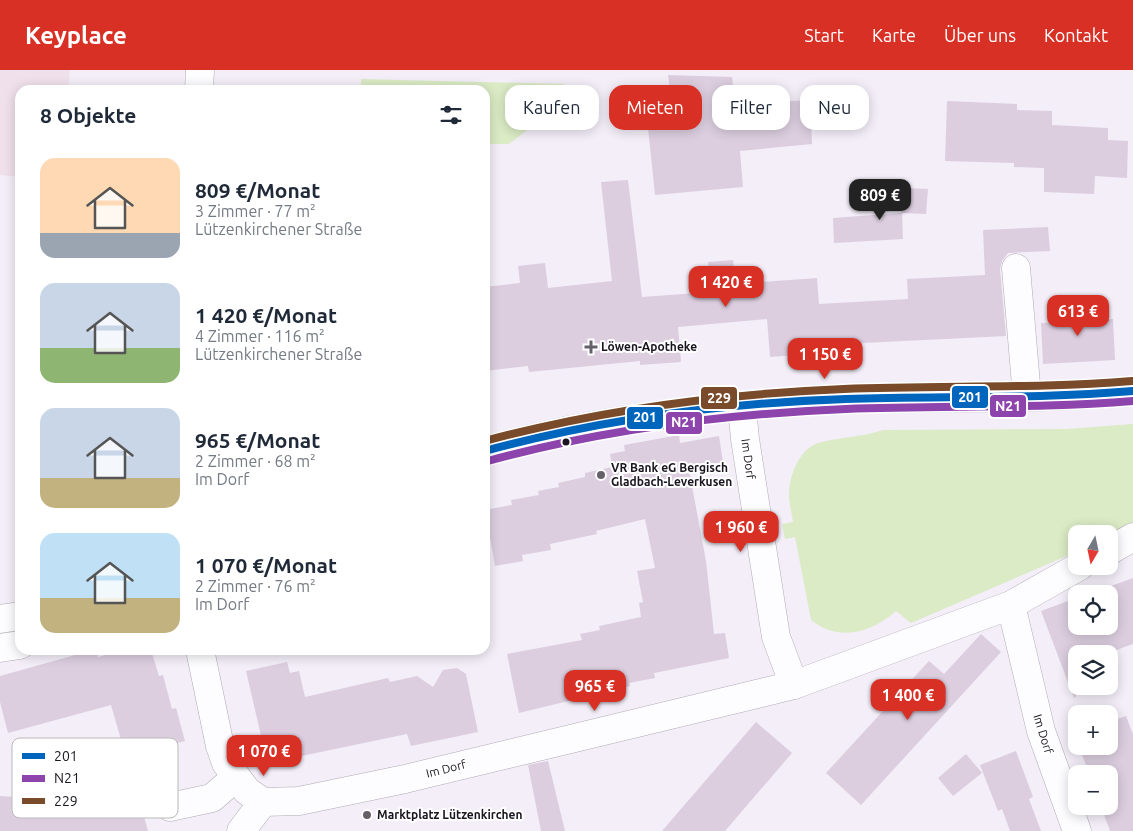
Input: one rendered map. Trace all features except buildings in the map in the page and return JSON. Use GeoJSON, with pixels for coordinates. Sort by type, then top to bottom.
{"type":"FeatureCollection","features":[{"type":"Feature","properties":{"kind":"street"},"geometry":{"type":"LineString","coordinates":[[198,85],[200,70]]}},
{"type":"Feature","properties":{"kind":"street"},"geometry":{"type":"LineString","coordinates":[[1016,268],[1027,396]]}},
{"type":"Feature","properties":{"kind":"street"},"geometry":{"type":"LineString","coordinates":[[490,449],[527,438],[609,421],[742,407],[846,399],[1092,395],[1133,391]]}},
{"type":"Feature","properties":{"kind":"street","name":"Im Dorf"},"geometry":{"type":"LineString","coordinates":[[742,407],[745,439],[776,637],[794,685]]}},
{"type":"Feature","properties":{"kind":"street"},"geometry":{"type":"LineString","coordinates":[[1118,545],[1133,537]]}},
{"type":"Feature","properties":{"kind":"street","name":"Im Dorf"},"geometry":{"type":"LineString","coordinates":[[263,802],[299,801],[406,779],[794,685],[1011,605],[1068,573]]}},
{"type":"Feature","properties":{"kind":"street","name":"Im Dorf"},"geometry":{"type":"LineString","coordinates":[[1011,605],[1041,731],[1077,831]]}},
{"type":"Feature","properties":{"kind":"street"},"geometry":{"type":"LineString","coordinates":[[0,619],[15,617]]}},
{"type":"Feature","properties":{"kind":"street"},"geometry":{"type":"LineString","coordinates":[[0,648],[15,646]]}},
{"type":"Feature","properties":{"kind":"street"},"geometry":{"type":"LineString","coordinates":[[201,655],[220,746],[226,763],[235,778],[247,791],[263,802],[240,831]]}},
{"type":"Feature","properties":{"kind":"street"},"geometry":{"type":"LineString","coordinates":[[178,805],[212,798],[235,778]]}},
{"type":"Feature","properties":{"kind":"shaded area"},"geometry":{"type":"Polygon","coordinates":[[[0,70],[70,70],[68,85],[15,85],[15,176],[0,175],[0,70]]]}},
{"type":"Feature","properties":{"kind":"green space"},"geometry":{"type":"Polygon","coordinates":[[[361,79],[564,84],[505,85],[505,130],[527,130],[509,144],[490,144],[490,85],[361,85],[361,79]]]}},
{"type":"Feature","properties":{"kind":"green space"},"geometry":{"type":"Polygon","coordinates":[[[1133,424],[1133,522],[1118,530],[1118,525],[1068,525],[1068,555],[911,623],[896,611],[876,625],[855,632],[844,633],[822,627],[811,620],[795,537],[785,539],[782,524],[793,522],[789,498],[791,479],[797,462],[808,449],[822,442],[883,430],[1067,429],[1133,424]]]}},
{"type":"Feature","properties":{"kind":"transit line","name":"229"},"geometry":{"type":"LineString","coordinates":[[490,440],[574,420],[708,399],[844,389],[1060,385],[1132,381]]}},
{"type":"Feature","properties":{"kind":"transit line","name":"201"},"geometry":{"type":"LineString","coordinates":[[490,450],[574,430],[664,414],[755,404],[846,399],[1026,396],[1133,391]]}},
{"type":"Feature","properties":{"kind":"transit line","name":"N21"},"geometry":{"type":"LineString","coordinates":[[490,460],[576,440],[710,419],[846,409],[1061,405],[1133,401]]}},
{"type":"Feature","properties":{"kind":"place","name":"Löwen-Apotheke"},"geometry":{"type":"Point","coordinates":[591,347]}},
{"type":"Feature","properties":{"kind":"place","name":"VR Bank eG Bergisch Gladbach-Leverkusen"},"geometry":{"type":"Point","coordinates":[601,475]}},
{"type":"Feature","properties":{"kind":"place","name":"Marktplatz Lützenkirchen"},"geometry":{"type":"Point","coordinates":[367,815]}}]}
